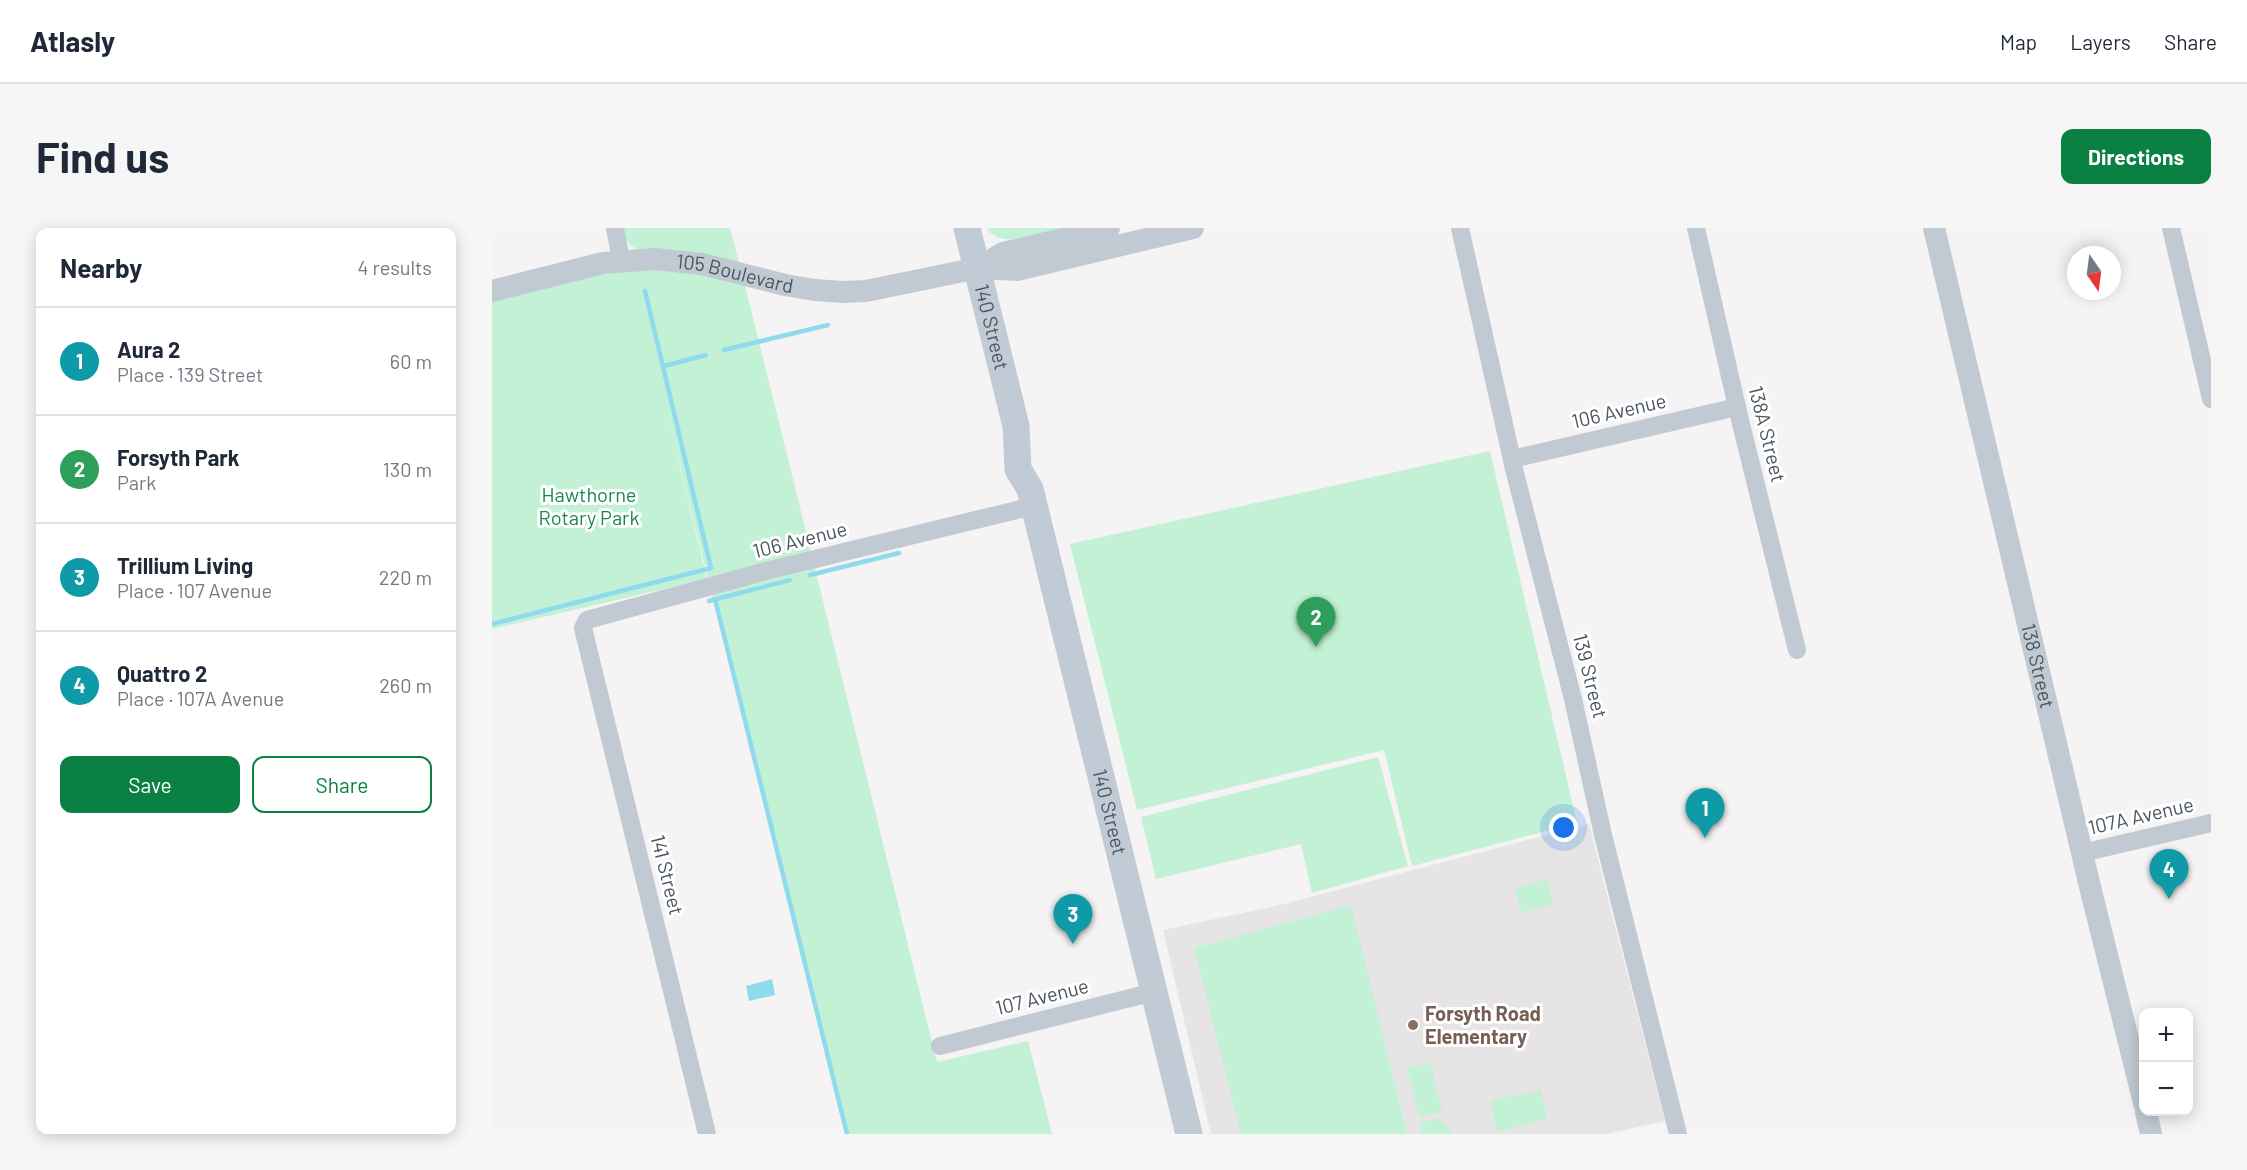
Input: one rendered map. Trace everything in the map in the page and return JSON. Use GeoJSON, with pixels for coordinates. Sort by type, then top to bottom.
{"type":"FeatureCollection","features":[{"type":"Feature","properties":{"kind":"main road","name":"140 Street"},"geometry":{"type":"LineString","coordinates":[[967,228],[1016,426],[1035,465],[1032,497],[1189,1134]]}},
{"type":"Feature","properties":{"kind":"street"},"geometry":{"type":"LineString","coordinates":[[615,228],[621,260]]}},
{"type":"Feature","properties":{"kind":"street","name":"105 Boulevard"},"geometry":{"type":"LineString","coordinates":[[978,268],[1003,253],[1109,228]]}},
{"type":"Feature","properties":{"kind":"street","name":"105 Boulevard"},"geometry":{"type":"LineString","coordinates":[[492,291],[588,266],[621,260],[655,259],[682,261],[785,285],[843,292],[893,287],[978,268],[1017,270],[1193,228]]}},
{"type":"Feature","properties":{"kind":"street","name":"139 Street"},"geometry":{"type":"LineString","coordinates":[[1460,228],[1512,459],[1573,699],[1603,835],[1678,1134]]}},
{"type":"Feature","properties":{"kind":"street","name":"138A Street"},"geometry":{"type":"LineString","coordinates":[[1696,228],[1797,650]]}},
{"type":"Feature","properties":{"kind":"street","name":"138 Street"},"geometry":{"type":"LineString","coordinates":[[1934,228],[2082,853],[2139,1083]]}},
{"type":"Feature","properties":{"kind":"street"},"geometry":{"type":"LineString","coordinates":[[2171,228],[2211,399]]}},
{"type":"Feature","properties":{"kind":"street","name":"106 Avenue"},"geometry":{"type":"LineString","coordinates":[[1512,459],[1737,407]]}},
{"type":"Feature","properties":{"kind":"street","name":"106 Avenue"},"geometry":{"type":"LineString","coordinates":[[583,628],[587,620],[1032,497]]}},
{"type":"Feature","properties":{"kind":"street","name":"141 Street"},"geometry":{"type":"LineString","coordinates":[[583,628],[707,1134]]}},
{"type":"Feature","properties":{"kind":"street","name":"107A Avenue"},"geometry":{"type":"LineString","coordinates":[[2082,853],[2211,823]]}},
{"type":"Feature","properties":{"kind":"street","name":"107 Avenue"},"geometry":{"type":"LineString","coordinates":[[940,1046],[1154,992]]}},
{"type":"Feature","properties":{"kind":"street"},"geometry":{"type":"LineString","coordinates":[[2146,1116],[2151,1134]]}},
{"type":"Feature","properties":{"kind":"shaded area","name":"Forsyth Road Elementary"},"geometry":{"type":"Polygon","coordinates":[[[1589,824],[1665,1121],[1606,1134],[1211,1134],[1163,930],[1276,906],[1589,824]]]}},
{"type":"Feature","properties":{"kind":"green space"},"geometry":{"type":"Polygon","coordinates":[[[622,228],[730,228],[740,266],[636,249],[628,243],[622,228]]]}},
{"type":"Feature","properties":{"kind":"green space"},"geometry":{"type":"Polygon","coordinates":[[[987,228],[1063,228],[1011,239],[993,235],[987,228]]]}},
{"type":"Feature","properties":{"kind":"green space","name":"Hawthorne Rotary Park"},"geometry":{"type":"Polygon","coordinates":[[[682,269],[745,285],[937,1062],[1028,1041],[1052,1134],[845,1134],[666,408],[707,579],[492,629],[492,300],[605,271],[682,269]]]}},
{"type":"Feature","properties":{"kind":"green space"},"geometry":{"type":"Polygon","coordinates":[[[1490,451],[1577,823],[1412,866],[1384,750],[1137,810],[1070,544],[1490,451]]]}},
{"type":"Feature","properties":{"kind":"green space"},"geometry":{"type":"Polygon","coordinates":[[[1378,757],[1408,866],[1312,893],[1301,844],[1156,879],[1141,817],[1378,757]]]}},
{"type":"Feature","properties":{"kind":"green space"},"geometry":{"type":"Polygon","coordinates":[[[1547,879],[1554,904],[1521,913],[1515,888],[1547,879]]]}},
{"type":"Feature","properties":{"kind":"green space"},"geometry":{"type":"Polygon","coordinates":[[[1351,905],[1407,1134],[1241,1134],[1194,948],[1351,905]]]}},
{"type":"Feature","properties":{"kind":"green space"},"geometry":{"type":"Polygon","coordinates":[[[1430,1063],[1442,1112],[1419,1117],[1407,1067],[1430,1063]]]}},
{"type":"Feature","properties":{"kind":"green space"},"geometry":{"type":"Polygon","coordinates":[[[1541,1090],[1547,1119],[1497,1132],[1490,1101],[1541,1090]]]}},
{"type":"Feature","properties":{"kind":"green space"},"geometry":{"type":"Polygon","coordinates":[[[1441,1118],[1453,1134],[1422,1134],[1419,1123],[1441,1118]]]}},
{"type":"Feature","properties":{"kind":"water"},"geometry":{"type":"Polygon","coordinates":[[[772,979],[775,995],[749,1001],[746,986],[772,979]]]}},
{"type":"Feature","properties":{"kind":"waterway"},"geometry":{"type":"LineString","coordinates":[[492,624],[711,568],[645,291]]}},
{"type":"Feature","properties":{"kind":"waterway"},"geometry":{"type":"LineString","coordinates":[[724,350],[828,325]]}},
{"type":"Feature","properties":{"kind":"waterway"},"geometry":{"type":"LineString","coordinates":[[664,366],[706,355]]}},
{"type":"Feature","properties":{"kind":"waterway"},"geometry":{"type":"LineString","coordinates":[[810,575],[899,553]]}},
{"type":"Feature","properties":{"kind":"waterway"},"geometry":{"type":"LineString","coordinates":[[709,601],[790,580]]}},
{"type":"Feature","properties":{"kind":"waterway"},"geometry":{"type":"LineString","coordinates":[[715,599],[847,1134]]}},
{"type":"Feature","properties":{"kind":"place","name":"Forsyth Park"},"geometry":{"type":"Point","coordinates":[1316,647]}},
{"type":"Feature","properties":{"kind":"place","name":"Aura 2"},"geometry":{"type":"Point","coordinates":[1705,838]}},
{"type":"Feature","properties":{"kind":"place","name":"Quattro 2"},"geometry":{"type":"Point","coordinates":[2169,899]}},
{"type":"Feature","properties":{"kind":"place","name":"Trillium Living"},"geometry":{"type":"Point","coordinates":[1073,944]}},
{"type":"Feature","properties":{"kind":"place","name":"Forsyth Road Elementary"},"geometry":{"type":"Point","coordinates":[1413,1025]}}]}
